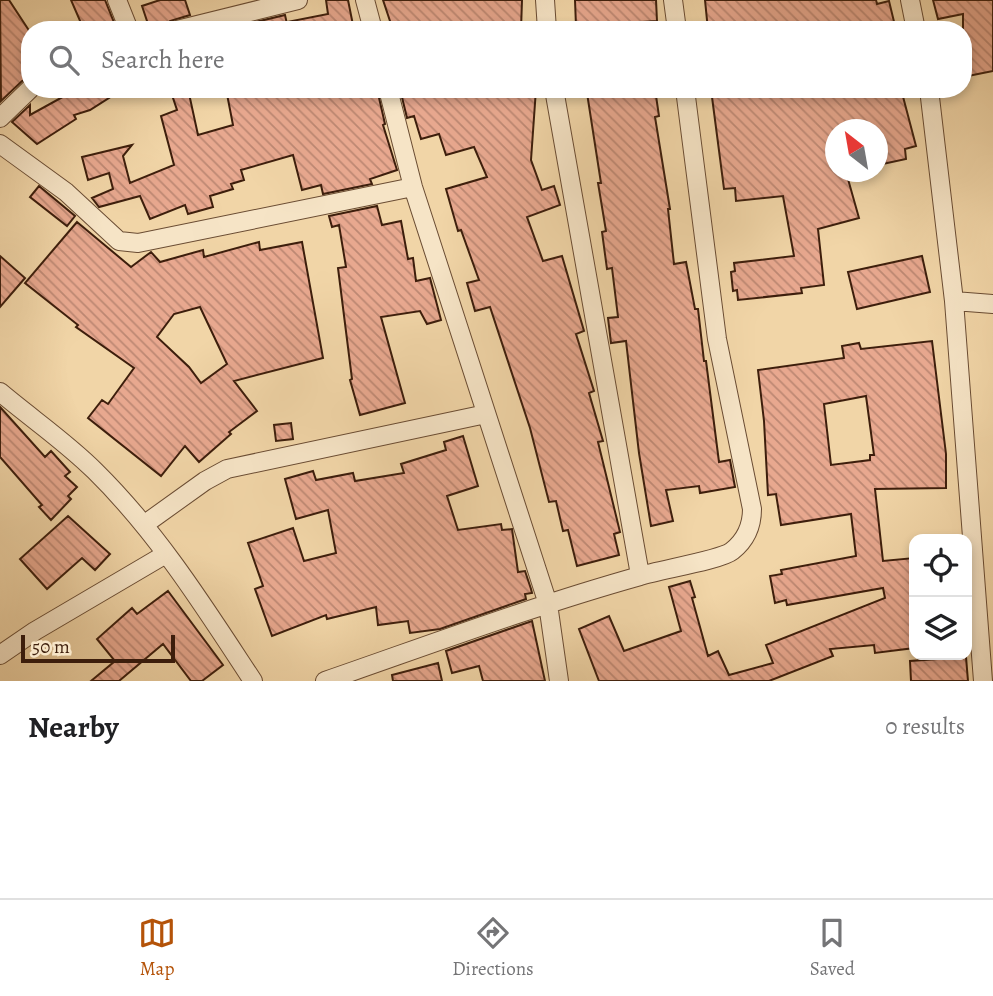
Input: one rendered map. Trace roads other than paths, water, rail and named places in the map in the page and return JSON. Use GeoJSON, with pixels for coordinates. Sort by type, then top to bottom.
{"type":"FeatureCollection","features":[{"type":"Feature","properties":{"kind":"street"},"geometry":{"type":"LineString","coordinates":[[117,0],[125,21]]}},
{"type":"Feature","properties":{"kind":"street"},"geometry":{"type":"LineString","coordinates":[[213,21],[298,0]]}},
{"type":"Feature","properties":{"kind":"street"},"geometry":{"type":"LineString","coordinates":[[365,0],[371,21]]}},
{"type":"Feature","properties":{"kind":"street"},"geometry":{"type":"LineString","coordinates":[[545,0],[546,21]]}},
{"type":"Feature","properties":{"kind":"street"},"geometry":{"type":"LineString","coordinates":[[673,0],[676,21]]}},
{"type":"Feature","properties":{"kind":"street"},"geometry":{"type":"LineString","coordinates":[[910,0],[914,21]]}},
{"type":"Feature","properties":{"kind":"street"},"geometry":{"type":"LineString","coordinates":[[0,118],[21,98]]}},
{"type":"Feature","properties":{"kind":"street"},"geometry":{"type":"LineString","coordinates":[[390,98],[412,187],[548,604],[559,681]]}},
{"type":"Feature","properties":{"kind":"street"},"geometry":{"type":"LineString","coordinates":[[556,98],[640,575]]}},
{"type":"Feature","properties":{"kind":"street"},"geometry":{"type":"LineString","coordinates":[[324,681],[548,604],[640,575],[730,553],[743,541],[752,523],[752,509],[717,339],[686,98]]}},
{"type":"Feature","properties":{"kind":"street"},"geometry":{"type":"LineString","coordinates":[[930,98],[954,302],[983,681]]}},
{"type":"Feature","properties":{"kind":"street"},"geometry":{"type":"LineString","coordinates":[[0,144],[66,192],[119,240],[138,243],[412,187]]}},
{"type":"Feature","properties":{"kind":"street"},"geometry":{"type":"LineString","coordinates":[[954,302],[993,304]]}},
{"type":"Feature","properties":{"kind":"street"},"geometry":{"type":"LineString","coordinates":[[0,392],[95,471],[145,524],[253,681]]}},
{"type":"Feature","properties":{"kind":"street"},"geometry":{"type":"LineString","coordinates":[[145,524],[205,481],[227,469],[486,414]]}},
{"type":"Feature","properties":{"kind":"street"},"geometry":{"type":"LineString","coordinates":[[0,655],[35,631],[166,554]]}}]}
